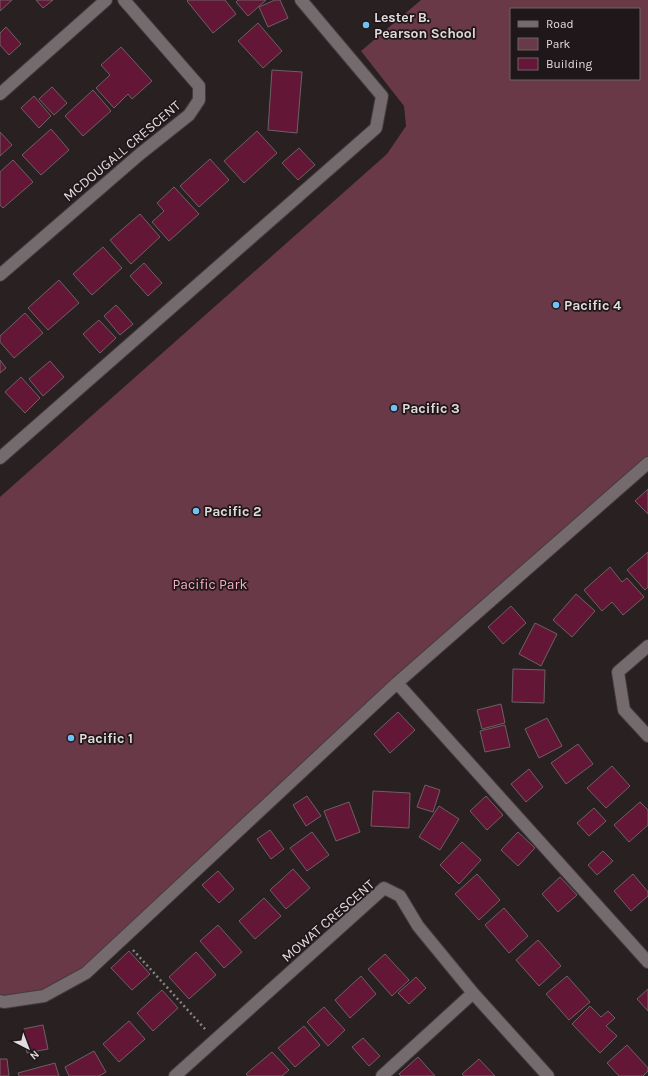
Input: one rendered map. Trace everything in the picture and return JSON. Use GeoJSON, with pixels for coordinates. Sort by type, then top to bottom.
{"type":"FeatureCollection","features":[{"type":"Feature","properties":{"kind":"street"},"geometry":{"type":"LineString","coordinates":[[0,94],[106,0]]}},
{"type":"Feature","properties":{"kind":"street","name":"MCDOUGALL CRESCENT"},"geometry":{"type":"LineString","coordinates":[[0,275],[140,154],[189,115],[199,100],[199,86],[124,0]]}},
{"type":"Feature","properties":{"kind":"street"},"geometry":{"type":"LineString","coordinates":[[0,458],[376,128],[382,96],[301,0]]}},
{"type":"Feature","properties":{"kind":"street"},"geometry":{"type":"LineString","coordinates":[[0,1001],[4,1002],[44,996],[86,973],[397,684],[648,464]]}},
{"type":"Feature","properties":{"kind":"street"},"geometry":{"type":"LineString","coordinates":[[648,646],[618,672],[624,710],[648,736]]}},
{"type":"Feature","properties":{"kind":"street"},"geometry":{"type":"LineString","coordinates":[[397,684],[648,962]]}},
{"type":"Feature","properties":{"kind":"street","name":"MOWAT CRESCENT"},"geometry":{"type":"LineString","coordinates":[[175,1076],[384,888],[400,896],[418,926],[473,993],[548,1076]]}},
{"type":"Feature","properties":{"kind":"street"},"geometry":{"type":"LineString","coordinates":[[382,1076],[473,993]]}},
{"type":"Feature","properties":{"kind":"path"},"geometry":{"type":"LineString","coordinates":[[123,939],[203,1027]]}},
{"type":"Feature","properties":{"kind":"green space","name":"Pacific Park"},"geometry":{"type":"Polygon","coordinates":[[[421,0],[648,0],[648,466],[86,970],[50,992],[0,997],[0,497],[387,154],[406,126],[404,106],[361,51],[421,0]]]}},
{"type":"Feature","properties":{"kind":"building"},"geometry":{"type":"Polygon","coordinates":[[[0,0],[12,0],[0,11],[0,0]]]}},
{"type":"Feature","properties":{"kind":"building"},"geometry":{"type":"Polygon","coordinates":[[[36,0],[53,0],[43,8],[36,0]]]}},
{"type":"Feature","properties":{"kind":"building"},"geometry":{"type":"Polygon","coordinates":[[[225,0],[236,14],[213,33],[187,1],[225,0]]]}},
{"type":"Feature","properties":{"kind":"building"},"geometry":{"type":"Polygon","coordinates":[[[238,0],[266,0],[248,16],[236,2],[238,0]]]}},
{"type":"Feature","properties":{"kind":"building"},"geometry":{"type":"Polygon","coordinates":[[[275,0],[280,0],[288,18],[268,27],[259,7],[275,0]]]}},
{"type":"Feature","properties":{"kind":"building"},"geometry":{"type":"Polygon","coordinates":[[[258,23],[282,51],[263,68],[238,41],[258,23]]]}},
{"type":"Feature","properties":{"kind":"building"},"geometry":{"type":"Polygon","coordinates":[[[6,27],[21,44],[9,55],[0,45],[0,33],[6,27]]]}},
{"type":"Feature","properties":{"kind":"building"},"geometry":{"type":"Polygon","coordinates":[[[121,47],[152,81],[132,99],[128,94],[114,108],[96,88],[110,75],[101,65],[121,47]]]}},
{"type":"Feature","properties":{"kind":"building"},"geometry":{"type":"Polygon","coordinates":[[[272,70],[302,72],[297,133],[268,130],[272,70]]]}},
{"type":"Feature","properties":{"kind":"building"},"geometry":{"type":"Polygon","coordinates":[[[52,87],[67,103],[54,115],[39,99],[52,87]]]}},
{"type":"Feature","properties":{"kind":"building"},"geometry":{"type":"Polygon","coordinates":[[[93,90],[111,111],[83,136],[65,116],[93,90]]]}},
{"type":"Feature","properties":{"kind":"building"},"geometry":{"type":"Polygon","coordinates":[[[34,96],[51,116],[39,128],[21,108],[34,96]]]}},
{"type":"Feature","properties":{"kind":"building"},"geometry":{"type":"Polygon","coordinates":[[[51,129],[69,150],[41,175],[22,155],[51,129]]]}},
{"type":"Feature","properties":{"kind":"building"},"geometry":{"type":"Polygon","coordinates":[[[257,131],[277,153],[244,183],[224,161],[257,131]]]}},
{"type":"Feature","properties":{"kind":"building"},"geometry":{"type":"Polygon","coordinates":[[[0,132],[12,145],[0,156],[0,132]]]}},
{"type":"Feature","properties":{"kind":"building"},"geometry":{"type":"Polygon","coordinates":[[[299,148],[315,165],[298,180],[282,163],[299,148]]]}},
{"type":"Feature","properties":{"kind":"building"},"geometry":{"type":"Polygon","coordinates":[[[210,159],[229,180],[199,207],[180,186],[210,159]]]}},
{"type":"Feature","properties":{"kind":"building"},"geometry":{"type":"Polygon","coordinates":[[[13,160],[33,182],[3,208],[0,205],[0,172],[13,160]]]}},
{"type":"Feature","properties":{"kind":"building"},"geometry":{"type":"Polygon","coordinates":[[[174,187],[199,214],[169,241],[152,222],[164,211],[157,203],[174,187]]]}},
{"type":"Feature","properties":{"kind":"building"},"geometry":{"type":"Polygon","coordinates":[[[140,214],[160,237],[131,264],[110,240],[140,214]]]}},
{"type":"Feature","properties":{"kind":"building"},"geometry":{"type":"Polygon","coordinates":[[[103,247],[122,268],[92,295],[73,274],[103,247]]]}},
{"type":"Feature","properties":{"kind":"building"},"geometry":{"type":"Polygon","coordinates":[[[144,263],[162,283],[148,296],[130,276],[144,263]]]}},
{"type":"Feature","properties":{"kind":"building"},"geometry":{"type":"Polygon","coordinates":[[[59,280],[79,303],[48,330],[28,308],[59,280]]]}},
{"type":"Feature","properties":{"kind":"building"},"geometry":{"type":"Polygon","coordinates":[[[116,305],[133,324],[120,335],[104,316],[116,305]]]}},
{"type":"Feature","properties":{"kind":"building"},"geometry":{"type":"Polygon","coordinates":[[[25,313],[43,333],[14,358],[0,342],[0,336],[25,313]]]}},
{"type":"Feature","properties":{"kind":"building"},"geometry":{"type":"Polygon","coordinates":[[[99,320],[116,338],[100,353],[83,334],[99,320]]]}},
{"type":"Feature","properties":{"kind":"building"},"geometry":{"type":"Polygon","coordinates":[[[0,360],[6,368],[0,373],[0,360]]]}},
{"type":"Feature","properties":{"kind":"building"},"geometry":{"type":"Polygon","coordinates":[[[50,361],[64,377],[43,396],[29,379],[50,361]]]}},
{"type":"Feature","properties":{"kind":"building"},"geometry":{"type":"Polygon","coordinates":[[[21,377],[40,398],[25,413],[5,392],[21,377]]]}},
{"type":"Feature","properties":{"kind":"building"},"geometry":{"type":"Polygon","coordinates":[[[648,489],[648,514],[635,501],[648,489]]]}},
{"type":"Feature","properties":{"kind":"building"},"geometry":{"type":"Polygon","coordinates":[[[648,552],[648,587],[645,590],[627,570],[648,552]]]}},
{"type":"Feature","properties":{"kind":"building"},"geometry":{"type":"Polygon","coordinates":[[[610,567],[622,582],[627,578],[644,597],[623,615],[612,602],[602,611],[584,590],[610,567]]]}},
{"type":"Feature","properties":{"kind":"building"},"geometry":{"type":"Polygon","coordinates":[[[576,594],[595,611],[572,637],[553,620],[576,594]]]}},
{"type":"Feature","properties":{"kind":"building"},"geometry":{"type":"Polygon","coordinates":[[[511,606],[526,623],[503,644],[488,627],[511,606]]]}},
{"type":"Feature","properties":{"kind":"building"},"geometry":{"type":"Polygon","coordinates":[[[535,623],[557,634],[541,666],[519,654],[535,623]]]}},
{"type":"Feature","properties":{"kind":"building"},"geometry":{"type":"Polygon","coordinates":[[[513,669],[545,670],[544,703],[512,702],[513,669]]]}},
{"type":"Feature","properties":{"kind":"building"},"geometry":{"type":"Polygon","coordinates":[[[501,704],[505,723],[482,729],[477,710],[501,704]]]}},
{"type":"Feature","properties":{"kind":"building"},"geometry":{"type":"Polygon","coordinates":[[[398,712],[415,730],[390,753],[374,734],[398,712]]]}},
{"type":"Feature","properties":{"kind":"building"},"geometry":{"type":"Polygon","coordinates":[[[547,718],[562,746],[539,758],[525,729],[547,718]]]}},
{"type":"Feature","properties":{"kind":"building"},"geometry":{"type":"Polygon","coordinates":[[[505,725],[510,747],[485,752],[480,731],[505,725]]]}},
{"type":"Feature","properties":{"kind":"building"},"geometry":{"type":"Polygon","coordinates":[[[578,744],[593,764],[566,784],[551,763],[578,744]]]}},
{"type":"Feature","properties":{"kind":"building"},"geometry":{"type":"Polygon","coordinates":[[[612,766],[630,786],[606,808],[587,788],[612,766]]]}},
{"type":"Feature","properties":{"kind":"building"},"geometry":{"type":"Polygon","coordinates":[[[529,769],[543,787],[526,802],[511,784],[529,769]]]}},
{"type":"Feature","properties":{"kind":"building"},"geometry":{"type":"Polygon","coordinates":[[[425,785],[440,790],[433,812],[417,807],[425,785]]]}},
{"type":"Feature","properties":{"kind":"building"},"geometry":{"type":"Polygon","coordinates":[[[373,791],[410,793],[409,828],[371,826],[373,791]]]}},
{"type":"Feature","properties":{"kind":"building"},"geometry":{"type":"Polygon","coordinates":[[[307,796],[321,816],[306,826],[293,805],[307,796]]]}},
{"type":"Feature","properties":{"kind":"building"},"geometry":{"type":"Polygon","coordinates":[[[486,796],[503,815],[487,830],[470,811],[486,796]]]}},
{"type":"Feature","properties":{"kind":"building"},"geometry":{"type":"Polygon","coordinates":[[[349,802],[360,832],[336,841],[324,811],[349,802]]]}},
{"type":"Feature","properties":{"kind":"building"},"geometry":{"type":"Polygon","coordinates":[[[640,802],[648,810],[648,825],[629,842],[614,825],[640,802]]]}},
{"type":"Feature","properties":{"kind":"building"},"geometry":{"type":"Polygon","coordinates":[[[439,806],[459,819],[440,850],[419,837],[439,806]]]}},
{"type":"Feature","properties":{"kind":"building"},"geometry":{"type":"Polygon","coordinates":[[[594,808],[606,821],[589,836],[577,823],[594,808]]]}},
{"type":"Feature","properties":{"kind":"building"},"geometry":{"type":"Polygon","coordinates":[[[270,830],[284,849],[271,859],[257,839],[270,830]]]}},
{"type":"Feature","properties":{"kind":"building"},"geometry":{"type":"Polygon","coordinates":[[[312,832],[329,855],[307,871],[290,848],[312,832]]]}},
{"type":"Feature","properties":{"kind":"building"},"geometry":{"type":"Polygon","coordinates":[[[518,832],[535,848],[518,866],[501,850],[518,832]]]}},
{"type":"Feature","properties":{"kind":"building"},"geometry":{"type":"Polygon","coordinates":[[[462,842],[481,860],[459,884],[440,865],[462,842]]]}},
{"type":"Feature","properties":{"kind":"building"},"geometry":{"type":"Polygon","coordinates":[[[603,851],[613,861],[597,875],[588,865],[603,851]]]}},
{"type":"Feature","properties":{"kind":"building"},"geometry":{"type":"Polygon","coordinates":[[[293,869],[310,888],[286,909],[270,890],[293,869]]]}},
{"type":"Feature","properties":{"kind":"building"},"geometry":{"type":"Polygon","coordinates":[[[218,871],[234,889],[219,903],[202,885],[218,871]]]}},
{"type":"Feature","properties":{"kind":"building"},"geometry":{"type":"Polygon","coordinates":[[[477,874],[500,900],[479,920],[455,894],[477,874]]]}},
{"type":"Feature","properties":{"kind":"building"},"geometry":{"type":"Polygon","coordinates":[[[633,874],[648,892],[648,896],[631,911],[614,891],[633,874]]]}},
{"type":"Feature","properties":{"kind":"building"},"geometry":{"type":"Polygon","coordinates":[[[560,877],[577,895],[558,912],[542,894],[560,877]]]}},
{"type":"Feature","properties":{"kind":"building"},"geometry":{"type":"Polygon","coordinates":[[[264,898],[281,916],[255,939],[239,921],[264,898]]]}},
{"type":"Feature","properties":{"kind":"building"},"geometry":{"type":"Polygon","coordinates":[[[504,908],[528,936],[509,953],[485,925],[504,908]]]}},
{"type":"Feature","properties":{"kind":"building"},"geometry":{"type":"Polygon","coordinates":[[[218,925],[242,952],[224,968],[200,941],[218,925]]]}},
{"type":"Feature","properties":{"kind":"building"},"geometry":{"type":"Polygon","coordinates":[[[538,940],[561,966],[539,986],[516,960],[538,940]]]}},
{"type":"Feature","properties":{"kind":"building"},"geometry":{"type":"Polygon","coordinates":[[[129,951],[150,974],[132,990],[111,968],[129,951]]]}},
{"type":"Feature","properties":{"kind":"building"},"geometry":{"type":"Polygon","coordinates":[[[196,952],[216,975],[189,999],[169,977],[196,952]]]}},
{"type":"Feature","properties":{"kind":"building"},"geometry":{"type":"Polygon","coordinates":[[[385,954],[409,980],[392,996],[368,969],[385,954]]]}},
{"type":"Feature","properties":{"kind":"building"},"geometry":{"type":"Polygon","coordinates":[[[361,976],[376,994],[350,1018],[335,1000],[361,976]]]}},
{"type":"Feature","properties":{"kind":"building"},"geometry":{"type":"Polygon","coordinates":[[[567,976],[590,1002],[569,1020],[546,994],[567,976]]]}},
{"type":"Feature","properties":{"kind":"building"},"geometry":{"type":"Polygon","coordinates":[[[416,977],[426,988],[409,1004],[398,993],[416,977]]]}},
{"type":"Feature","properties":{"kind":"building"},"geometry":{"type":"Polygon","coordinates":[[[648,989],[648,1011],[637,999],[648,989]]]}},
{"type":"Feature","properties":{"kind":"building"},"geometry":{"type":"Polygon","coordinates":[[[162,990],[178,1008],[153,1031],[137,1013],[162,990]]]}},
{"type":"Feature","properties":{"kind":"building"},"geometry":{"type":"Polygon","coordinates":[[[590,1006],[601,1017],[608,1011],[615,1018],[606,1026],[617,1036],[600,1053],[572,1024],[590,1006]]]}},
{"type":"Feature","properties":{"kind":"building"},"geometry":{"type":"Polygon","coordinates":[[[324,1007],[345,1030],[328,1046],[307,1022],[324,1007]]]}},
{"type":"Feature","properties":{"kind":"building"},"geometry":{"type":"Polygon","coordinates":[[[129,1021],[145,1039],[119,1062],[103,1044],[129,1021]]]}},
{"type":"Feature","properties":{"kind":"building"},"geometry":{"type":"Polygon","coordinates":[[[43,1025],[48,1049],[27,1053],[23,1029],[43,1025]]]}},
{"type":"Feature","properties":{"kind":"building"},"geometry":{"type":"Polygon","coordinates":[[[304,1026],[320,1045],[295,1067],[278,1048],[304,1026]]]}},
{"type":"Feature","properties":{"kind":"building"},"geometry":{"type":"Polygon","coordinates":[[[363,1038],[380,1056],[369,1066],[352,1047],[363,1038]]]}},
{"type":"Feature","properties":{"kind":"building"},"geometry":{"type":"Polygon","coordinates":[[[627,1045],[648,1068],[648,1071],[643,1076],[619,1076],[607,1063],[627,1045]]]}},
{"type":"Feature","properties":{"kind":"building"},"geometry":{"type":"Polygon","coordinates":[[[94,1051],[106,1072],[99,1076],[69,1076],[65,1067],[94,1051]]]}},
{"type":"Feature","properties":{"kind":"building"},"geometry":{"type":"Polygon","coordinates":[[[272,1052],[289,1070],[282,1076],[248,1076],[246,1074],[272,1052]]]}},
{"type":"Feature","properties":{"kind":"building"},"geometry":{"type":"Polygon","coordinates":[[[418,1057],[435,1076],[401,1076],[399,1074],[418,1057]]]}},
{"type":"Feature","properties":{"kind":"building"},"geometry":{"type":"Polygon","coordinates":[[[0,1059],[7,1059],[9,1076],[0,1076],[0,1059]]]}},
{"type":"Feature","properties":{"kind":"building"},"geometry":{"type":"Polygon","coordinates":[[[479,1059],[495,1076],[464,1076],[462,1074],[479,1059]]]}},
{"type":"Feature","properties":{"kind":"building"},"geometry":{"type":"Polygon","coordinates":[[[55,1063],[59,1076],[19,1076],[18,1073],[55,1063]]]}},
{"type":"Feature","properties":{"kind":"place","name":"Lester B. Pearson School"},"geometry":{"type":"Point","coordinates":[366,25]}},
{"type":"Feature","properties":{"kind":"place","name":"Pacific 4"},"geometry":{"type":"Point","coordinates":[556,305]}},
{"type":"Feature","properties":{"kind":"place","name":"Pacific 3"},"geometry":{"type":"Point","coordinates":[394,408]}},
{"type":"Feature","properties":{"kind":"place","name":"Pacific 2"},"geometry":{"type":"Point","coordinates":[196,511]}},
{"type":"Feature","properties":{"kind":"place","name":"Pacific 1"},"geometry":{"type":"Point","coordinates":[71,738]}}]}
